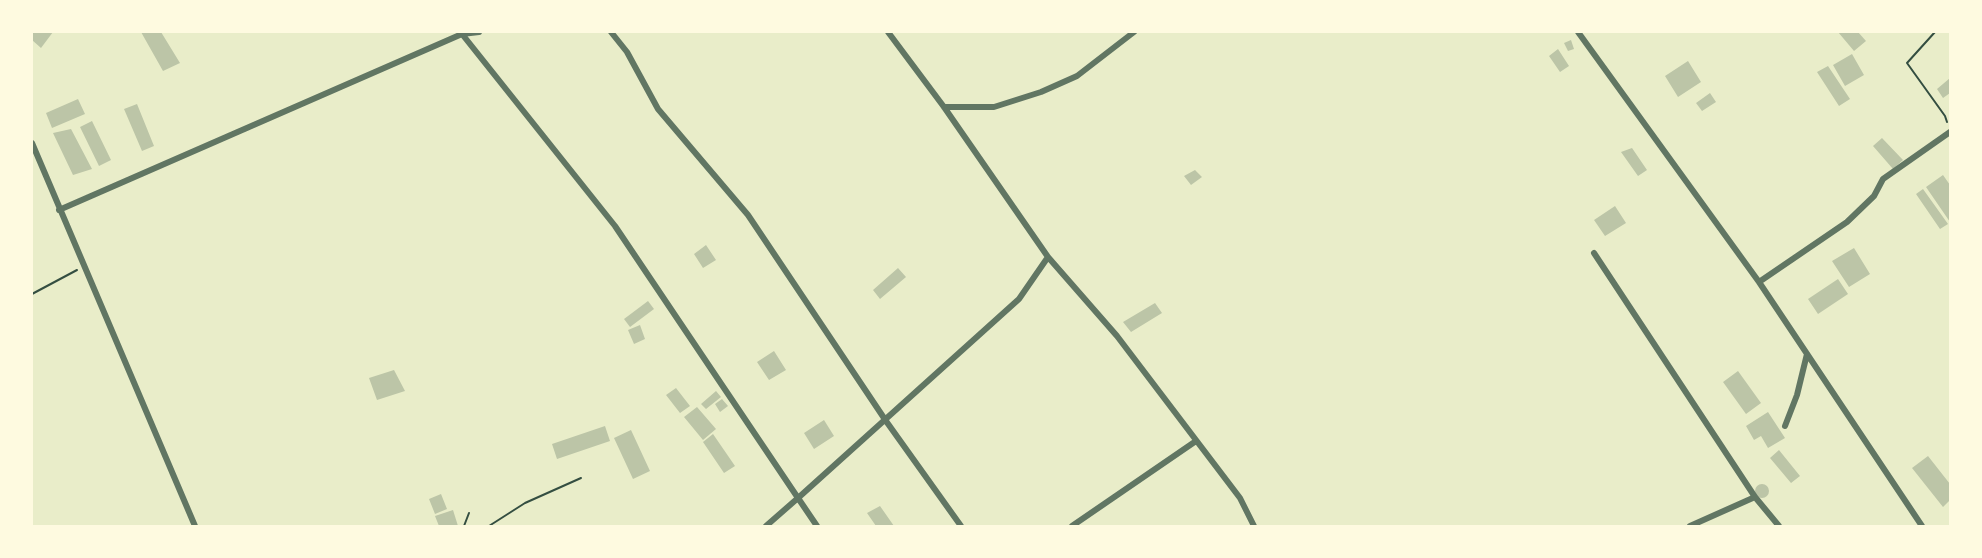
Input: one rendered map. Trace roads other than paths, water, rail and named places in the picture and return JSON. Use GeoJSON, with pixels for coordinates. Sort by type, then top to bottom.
{"type":"FeatureCollection","features":[{"type":"Feature","properties":{"kind":"street"},"geometry":{"type":"LineString","coordinates":[[59,210],[461,33],[479,32]]}},
{"type":"Feature","properties":{"kind":"street"},"geometry":{"type":"LineString","coordinates":[[611,32],[627,52],[658,109],[748,215],[886,421],[961,526]]}},
{"type":"Feature","properties":{"kind":"street"},"geometry":{"type":"LineString","coordinates":[[888,32],[944,106],[1048,257],[1117,336],[1240,498],[1254,526]]}},
{"type":"Feature","properties":{"kind":"street"},"geometry":{"type":"LineString","coordinates":[[944,106],[994,107],[1041,92],[1077,76],[1134,32]]}},
{"type":"Feature","properties":{"kind":"street"},"geometry":{"type":"LineString","coordinates":[[1578,32],[1758,282],[1922,526]]}},
{"type":"Feature","properties":{"kind":"street"},"geometry":{"type":"LineString","coordinates":[[461,33],[615,226],[817,526]]}},
{"type":"Feature","properties":{"kind":"street"},"geometry":{"type":"LineString","coordinates":[[1758,282],[1847,222],[1874,196],[1883,179],[1950,132]]}},
{"type":"Feature","properties":{"kind":"street"},"geometry":{"type":"LineString","coordinates":[[32,143],[82,267],[195,526]]}},
{"type":"Feature","properties":{"kind":"street"},"geometry":{"type":"LineString","coordinates":[[1594,253],[1755,497],[1779,526]]}},
{"type":"Feature","properties":{"kind":"street"},"geometry":{"type":"LineString","coordinates":[[766,526],[886,421],[1019,299],[1048,257]]}},
{"type":"Feature","properties":{"kind":"street"},"geometry":{"type":"LineString","coordinates":[[1785,426],[1794,405],[1807,354]]}},
{"type":"Feature","properties":{"kind":"street"},"geometry":{"type":"LineString","coordinates":[[1072,526],[1196,441]]}},
{"type":"Feature","properties":{"kind":"street"},"geometry":{"type":"LineString","coordinates":[[1690,526],[1755,497]]}}]}
